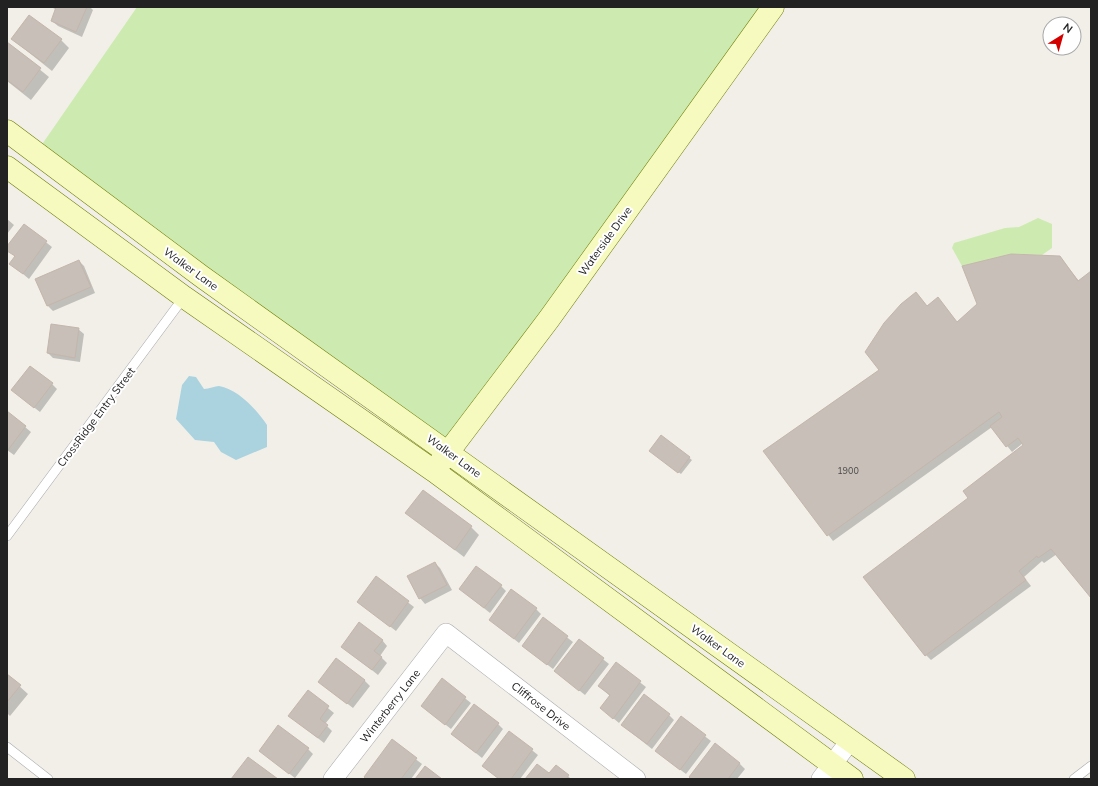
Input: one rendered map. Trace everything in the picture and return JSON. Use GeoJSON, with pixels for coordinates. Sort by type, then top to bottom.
{"type":"FeatureCollection","features":[{"type":"Feature","properties":{"kind":"street","name":"Waterside Drive"},"geometry":{"type":"LineString","coordinates":[[434,472],[549,319],[773,7]]}},
{"type":"Feature","properties":{"kind":"street","name":"Walker Lane"},"geometry":{"type":"LineString","coordinates":[[7,131],[200,276],[449,452],[904,779]]}},
{"type":"Feature","properties":{"kind":"street"},"geometry":{"type":"LineString","coordinates":[[7,140],[36,153]]}},
{"type":"Feature","properties":{"kind":"street"},"geometry":{"type":"LineString","coordinates":[[7,167],[184,297],[434,472],[826,772],[852,779]]}},
{"type":"Feature","properties":{"kind":"street"},"geometry":{"type":"LineString","coordinates":[[184,297],[200,276]]}},
{"type":"Feature","properties":{"kind":"street","name":"Winterberry Lane"},"geometry":{"type":"LineString","coordinates":[[333,779],[446,633]]}},
{"type":"Feature","properties":{"kind":"street","name":"Cliffrose Drive"},"geometry":{"type":"LineString","coordinates":[[446,633],[636,779]]}},
{"type":"Feature","properties":{"kind":"street"},"geometry":{"type":"LineString","coordinates":[[826,772],[850,741]]}},
{"type":"Feature","properties":{"kind":"lane","name":"CrossRidge Entry Street"},"geometry":{"type":"LineString","coordinates":[[7,536],[184,297]]}},
{"type":"Feature","properties":{"kind":"lane"},"geometry":{"type":"LineString","coordinates":[[7,747],[48,779]]}},
{"type":"Feature","properties":{"kind":"lane"},"geometry":{"type":"LineString","coordinates":[[1074,779],[1091,766]]}},
{"type":"Feature","properties":{"kind":"green space"},"geometry":{"type":"Polygon","coordinates":[[[137,7],[770,7],[449,452],[36,153],[137,7]]]}},
{"type":"Feature","properties":{"kind":"green space"},"geometry":{"type":"Polygon","coordinates":[[[1038,218],[1052,224],[1052,248],[1042,255],[1011,254],[962,266],[952,248],[954,243],[1005,228],[1019,227],[1038,218]]]}},
{"type":"Feature","properties":{"kind":"water"},"geometry":{"type":"Polygon","coordinates":[[[189,376],[196,377],[204,389],[219,386],[226,388],[233,391],[246,401],[267,425],[267,447],[236,460],[221,452],[214,442],[195,440],[176,419],[182,385],[189,376]]]}},
{"type":"Feature","properties":{"kind":"building"},"geometry":{"type":"Polygon","coordinates":[[[56,7],[87,7],[76,32],[51,21],[56,7]]]}},
{"type":"Feature","properties":{"kind":"building"},"geometry":{"type":"Polygon","coordinates":[[[29,15],[62,39],[44,63],[11,39],[29,15]]]}},
{"type":"Feature","properties":{"kind":"building"},"geometry":{"type":"Polygon","coordinates":[[[7,42],[41,68],[23,92],[7,80],[7,42]]]}},
{"type":"Feature","properties":{"kind":"building"},"geometry":{"type":"Polygon","coordinates":[[[24,224],[47,241],[23,274],[9,264],[15,256],[7,251],[7,246],[24,224]]]}},
{"type":"Feature","properties":{"kind":"building"},"geometry":{"type":"Polygon","coordinates":[[[1011,254],[1060,256],[1078,281],[1091,271],[1091,598],[1051,549],[1038,558],[1037,556],[1019,571],[1026,580],[925,656],[863,577],[968,498],[963,491],[1023,445],[1018,438],[1006,447],[990,426],[1002,417],[999,412],[827,536],[763,451],[879,370],[865,352],[884,323],[901,304],[916,292],[927,306],[938,297],[957,322],[977,304],[962,266],[1011,254]]]}},
{"type":"Feature","properties":{"kind":"building"},"geometry":{"type":"Polygon","coordinates":[[[79,260],[91,287],[47,306],[35,279],[79,260]]]}},
{"type":"Feature","properties":{"kind":"building"},"geometry":{"type":"Polygon","coordinates":[[[51,324],[79,328],[75,358],[47,353],[51,324]]]}},
{"type":"Feature","properties":{"kind":"building"},"geometry":{"type":"Polygon","coordinates":[[[30,366],[53,383],[34,408],[11,390],[30,366]]]}},
{"type":"Feature","properties":{"kind":"building"},"geometry":{"type":"Polygon","coordinates":[[[7,411],[26,426],[8,450],[7,449],[7,411]]]}},
{"type":"Feature","properties":{"kind":"building"},"geometry":{"type":"Polygon","coordinates":[[[661,435],[690,457],[678,473],[649,451],[661,435]]]}},
{"type":"Feature","properties":{"kind":"building"},"geometry":{"type":"Polygon","coordinates":[[[423,490],[472,526],[455,550],[405,513],[423,490]]]}},
{"type":"Feature","properties":{"kind":"building"},"geometry":{"type":"Polygon","coordinates":[[[435,562],[447,585],[419,599],[407,576],[435,562]]]}},
{"type":"Feature","properties":{"kind":"building"},"geometry":{"type":"Polygon","coordinates":[[[476,566],[502,585],[484,608],[459,589],[476,566]]]}},
{"type":"Feature","properties":{"kind":"building"},"geometry":{"type":"Polygon","coordinates":[[[376,576],[409,601],[390,627],[357,602],[376,576]]]}},
{"type":"Feature","properties":{"kind":"building"},"geometry":{"type":"Polygon","coordinates":[[[511,589],[537,608],[514,639],[489,620],[511,589]]]}},
{"type":"Feature","properties":{"kind":"building"},"geometry":{"type":"Polygon","coordinates":[[[543,617],[568,636],[547,665],[522,646],[543,617]]]}},
{"type":"Feature","properties":{"kind":"building"},"geometry":{"type":"Polygon","coordinates":[[[359,622],[383,640],[374,651],[382,657],[372,670],[341,647],[359,622]]]}},
{"type":"Feature","properties":{"kind":"building"},"geometry":{"type":"Polygon","coordinates":[[[579,639],[604,658],[579,691],[554,671],[579,639]]]}},
{"type":"Feature","properties":{"kind":"building"},"geometry":{"type":"Polygon","coordinates":[[[336,658],[365,680],[347,704],[318,682],[336,658]]]}},
{"type":"Feature","properties":{"kind":"building"},"geometry":{"type":"Polygon","coordinates":[[[616,662],[641,681],[613,719],[600,708],[610,695],[598,686],[616,662]]]}},
{"type":"Feature","properties":{"kind":"building"},"geometry":{"type":"Polygon","coordinates":[[[7,674],[21,685],[7,702],[7,674]]]}},
{"type":"Feature","properties":{"kind":"building"},"geometry":{"type":"Polygon","coordinates":[[[442,678],[466,697],[445,725],[421,706],[442,678]]]}},
{"type":"Feature","properties":{"kind":"building"},"geometry":{"type":"Polygon","coordinates":[[[308,690],[329,706],[320,719],[328,725],[318,738],[288,716],[308,690]]]}},
{"type":"Feature","properties":{"kind":"building"},"geometry":{"type":"Polygon","coordinates":[[[644,694],[670,714],[647,744],[621,725],[644,694]]]}},
{"type":"Feature","properties":{"kind":"building"},"geometry":{"type":"Polygon","coordinates":[[[474,704],[499,723],[476,753],[451,734],[474,704]]]}},
{"type":"Feature","properties":{"kind":"building"},"geometry":{"type":"Polygon","coordinates":[[[681,716],[706,735],[680,770],[655,751],[681,716]]]}},
{"type":"Feature","properties":{"kind":"building"},"geometry":{"type":"Polygon","coordinates":[[[278,725],[309,748],[289,774],[259,751],[278,725]]]}},
{"type":"Feature","properties":{"kind":"building"},"geometry":{"type":"Polygon","coordinates":[[[509,731],[533,749],[511,779],[499,779],[482,766],[509,731]]]}},
{"type":"Feature","properties":{"kind":"building"},"geometry":{"type":"Polygon","coordinates":[[[392,739],[417,758],[401,779],[366,779],[364,777],[392,739]]]}},
{"type":"Feature","properties":{"kind":"building"},"geometry":{"type":"Polygon","coordinates":[[[715,743],[740,763],[728,779],[691,779],[689,777],[715,743]]]}},
{"type":"Feature","properties":{"kind":"building"},"geometry":{"type":"Polygon","coordinates":[[[248,757],[278,779],[231,779],[248,757]]]}},
{"type":"Feature","properties":{"kind":"building"},"geometry":{"type":"Polygon","coordinates":[[[537,764],[549,773],[556,765],[569,775],[566,779],[525,779],[537,764]]]}},
{"type":"Feature","properties":{"kind":"building"},"geometry":{"type":"Polygon","coordinates":[[[425,766],[442,779],[415,779],[425,766]]]}}]}
